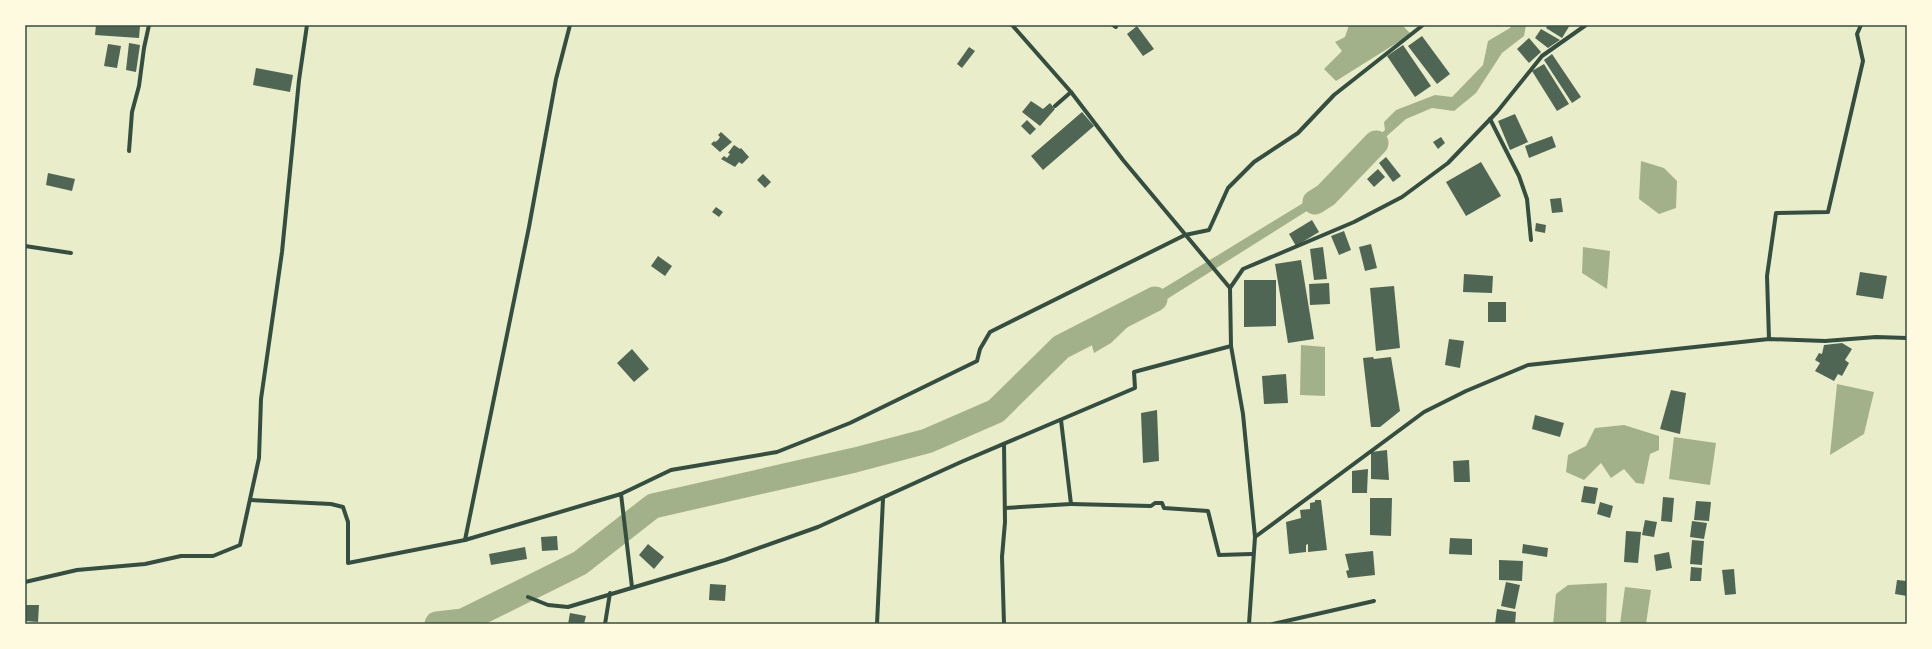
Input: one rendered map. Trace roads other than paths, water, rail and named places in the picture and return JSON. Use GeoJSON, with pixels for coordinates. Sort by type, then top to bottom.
{"type":"FeatureCollection","features":[{"type":"Feature","properties":{"kind":"street"},"geometry":{"type":"LineString","coordinates":[[129,151],[132,112],[139,86],[144,48],[149,25]]}},
{"type":"Feature","properties":{"kind":"street"},"geometry":{"type":"LineString","coordinates":[[25,582],[77,570],[145,564],[181,556],[213,556],[240,545],[259,458],[261,399],[282,252],[306,25]]}},
{"type":"Feature","properties":{"kind":"street"},"geometry":{"type":"LineString","coordinates":[[465,540],[529,227],[556,80],[570,25]]}},
{"type":"Feature","properties":{"kind":"street"},"geometry":{"type":"LineString","coordinates":[[1012,25],[1071,92],[1123,160],[1230,288]]}},
{"type":"Feature","properties":{"kind":"street"},"geometry":{"type":"LineString","coordinates":[[250,500],[330,504],[343,507],[348,522],[348,563],[465,540],[621,494],[671,470],[777,452],[850,423],[977,361],[980,349],[990,332],[1185,235],[1209,230],[1228,188],[1254,162],[1298,133],[1334,95],[1423,25]]}},
{"type":"Feature","properties":{"kind":"street"},"geometry":{"type":"LineString","coordinates":[[1249,624],[1254,568],[1252,554],[1255,537],[1243,414],[1231,346],[1230,288],[1243,269],[1354,222],[1402,197],[1448,163],[1490,119],[1542,56],[1586,25]]}},
{"type":"Feature","properties":{"kind":"street"},"geometry":{"type":"LineString","coordinates":[[1769,339],[1767,276],[1776,213],[1828,212],[1863,61],[1858,34],[1861,25]]}},
{"type":"Feature","properties":{"kind":"street"},"geometry":{"type":"LineString","coordinates":[[1055,106],[1071,92]]}},
{"type":"Feature","properties":{"kind":"street"},"geometry":{"type":"LineString","coordinates":[[1490,119],[1519,176],[1527,199],[1531,240]]}},
{"type":"Feature","properties":{"kind":"street"},"geometry":{"type":"LineString","coordinates":[[25,246],[71,253]]}},
{"type":"Feature","properties":{"kind":"street"},"geometry":{"type":"LineString","coordinates":[[1255,537],[1424,412],[1466,391],[1528,365],[1769,339],[1825,341],[1876,337],[1907,338]]}},
{"type":"Feature","properties":{"kind":"street"},"geometry":{"type":"LineString","coordinates":[[528,597],[548,605],[568,607],[610,593],[725,560],[797,535],[818,527],[871,502],[883,499],[1004,444],[1135,388],[1134,372],[1231,346]]}},
{"type":"Feature","properties":{"kind":"street"},"geometry":{"type":"LineString","coordinates":[[1061,420],[1071,504]]}},
{"type":"Feature","properties":{"kind":"street"},"geometry":{"type":"LineString","coordinates":[[1004,444],[1005,508],[1002,557],[1004,624]]}},
{"type":"Feature","properties":{"kind":"street"},"geometry":{"type":"LineString","coordinates":[[621,494],[632,587]]}},
{"type":"Feature","properties":{"kind":"street"},"geometry":{"type":"LineString","coordinates":[[877,624],[883,499]]}},
{"type":"Feature","properties":{"kind":"street"},"geometry":{"type":"LineString","coordinates":[[1005,508],[1071,504],[1151,506],[1155,502],[1162,503],[1164,508],[1208,511],[1219,555],[1252,554]]}},
{"type":"Feature","properties":{"kind":"street"},"geometry":{"type":"LineString","coordinates":[[605,624],[610,593]]}},
{"type":"Feature","properties":{"kind":"street"},"geometry":{"type":"LineString","coordinates":[[1273,624],[1374,600]]}},
{"type":"Feature","properties":{"kind":"waterway"},"geometry":{"type":"LineString","coordinates":[[1315,202],[1326,195],[1376,143]]}},
{"type":"Feature","properties":{"kind":"waterway"},"geometry":{"type":"LineString","coordinates":[[437,624],[463,621],[580,563],[653,506],[855,460],[927,441],[996,411],[1061,347],[1155,299]]}}]}
